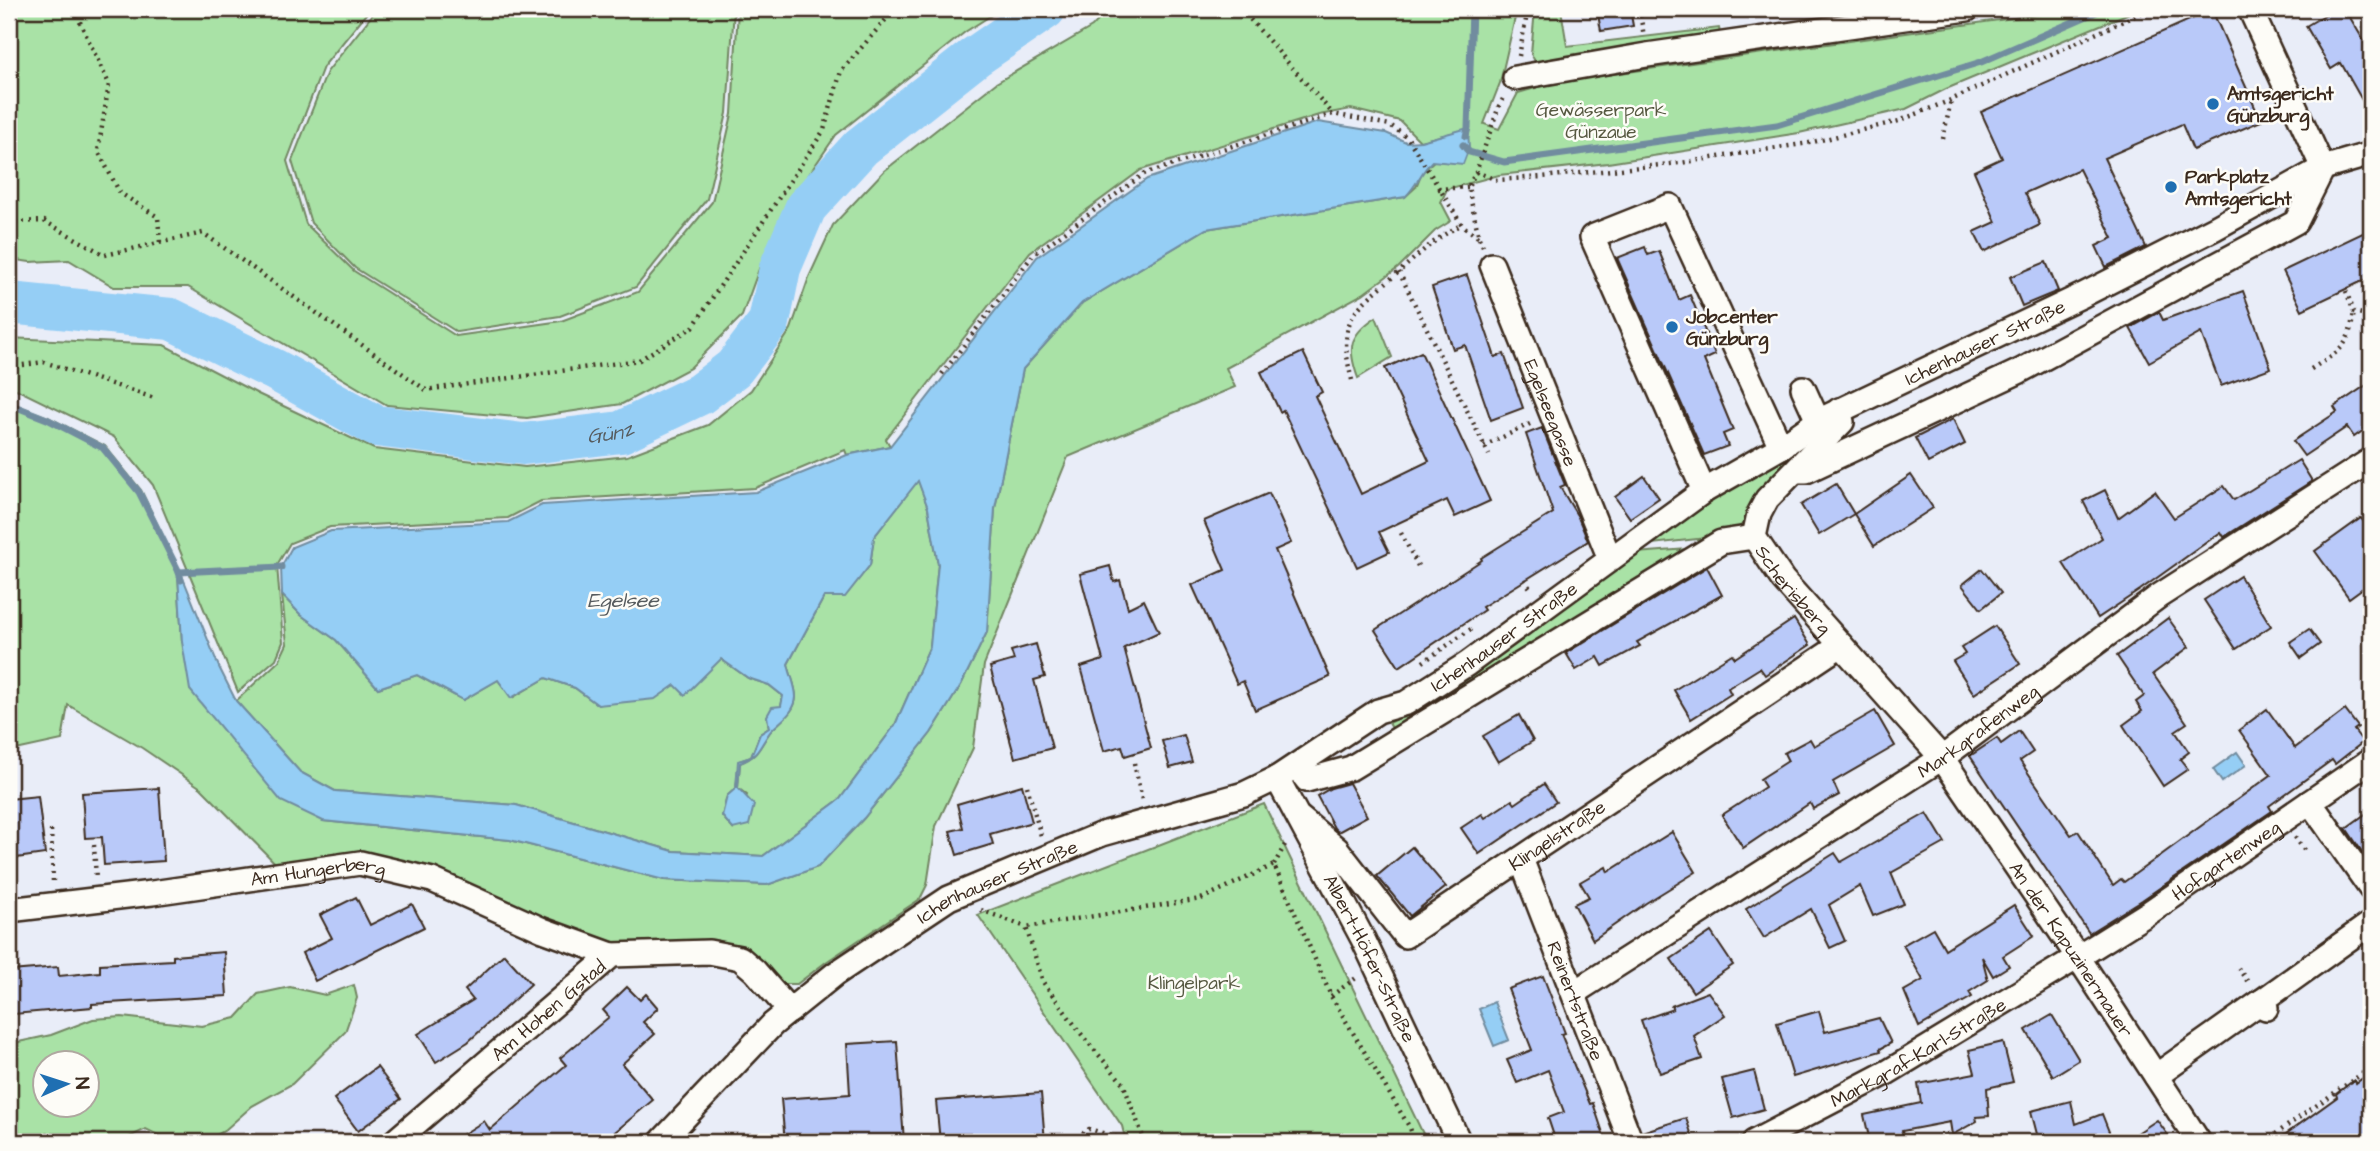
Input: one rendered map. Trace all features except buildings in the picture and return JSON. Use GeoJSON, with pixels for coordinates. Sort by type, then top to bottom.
{"type":"FeatureCollection","features":[{"type":"Feature","properties":{"kind":"street"},"geometry":{"type":"LineString","coordinates":[[1515,78],[1647,55],[1967,9]]}},
{"type":"Feature","properties":{"kind":"street"},"geometry":{"type":"LineString","coordinates":[[1795,472],[1806,471],[2020,370],[2296,222],[2323,168],[2250,9]]}},
{"type":"Feature","properties":{"kind":"street","name":"Ichenhauser Straße"},"geometry":{"type":"LineString","coordinates":[[661,1142],[773,1024],[835,974],[949,898],[1101,834],[1244,794],[1287,772],[1378,711],[1406,704],[1467,664],[1704,491],[1781,447],[1818,421],[2083,295],[2215,228],[2323,168],[2371,154]]}},
{"type":"Feature","properties":{"kind":"street"},"geometry":{"type":"LineString","coordinates":[[1704,491],[1592,237],[1670,206],[1781,447]]}},
{"type":"Feature","properties":{"kind":"street","name":"Egelseegasse"},"geometry":{"type":"LineString","coordinates":[[1492,265],[1610,559]]}},
{"type":"Feature","properties":{"kind":"street"},"geometry":{"type":"LineString","coordinates":[[1803,388],[1818,421]]}},
{"type":"Feature","properties":{"kind":"street","name":"Scherisberg"},"geometry":{"type":"LineString","coordinates":[[1839,410],[1842,422],[1766,499],[1759,514],[1754,537],[1783,580],[1942,758]]}},
{"type":"Feature","properties":{"kind":"street","name":"Markgrafenweg"},"geometry":{"type":"LineString","coordinates":[[1575,992],[1942,758],[2159,596],[2371,460]]}},
{"type":"Feature","properties":{"kind":"street"},"geometry":{"type":"LineString","coordinates":[[1287,772],[1307,780],[1351,768],[1721,542],[1754,537]]}},
{"type":"Feature","properties":{"kind":"street","name":"Klingelstraße"},"geometry":{"type":"LineString","coordinates":[[1300,818],[1337,849],[1405,936],[1841,645]]}},
{"type":"Feature","properties":{"kind":"street","name":"An der Kapuzinermauer"},"geometry":{"type":"LineString","coordinates":[[1942,758],[2078,957],[2117,1006],[2141,1053],[2199,1142]]}},
{"type":"Feature","properties":{"kind":"street","name":"Hofgartenweg"},"geometry":{"type":"LineString","coordinates":[[2078,957],[2150,912],[2371,760]]}},
{"type":"Feature","properties":{"kind":"street","name":"Albert-Höfer-Straße"},"geometry":{"type":"LineString","coordinates":[[1287,772],[1300,818],[1375,964],[1459,1142]]}},
{"type":"Feature","properties":{"kind":"street"},"geometry":{"type":"LineString","coordinates":[[2310,802],[2371,889]]}},
{"type":"Feature","properties":{"kind":"street","name":"Reinertstraße"},"geometry":{"type":"LineString","coordinates":[[1521,859],[1575,992],[1631,1142]]}},
{"type":"Feature","properties":{"kind":"street","name":"Am Hungerberg"},"geometry":{"type":"LineString","coordinates":[[9,910],[360,863],[432,880],[543,930],[612,956]]}},
{"type":"Feature","properties":{"kind":"street"},"geometry":{"type":"LineString","coordinates":[[2155,1076],[2215,1045],[2371,923]]}},
{"type":"Feature","properties":{"kind":"street","name":"Am Hohen Gstad"},"geometry":{"type":"LineString","coordinates":[[394,1142],[544,1017],[612,956],[709,952],[740,958],[790,1011]]}},
{"type":"Feature","properties":{"kind":"street","name":"Markgraf-Karl-Straße"},"geometry":{"type":"LineString","coordinates":[[1754,1142],[1888,1072],[2078,957]]}},
{"type":"Feature","properties":{"kind":"path"},"geometry":{"type":"LineString","coordinates":[[74,9],[109,84],[98,151],[120,193],[158,217],[160,243]]}},
{"type":"Feature","properties":{"kind":"path"},"geometry":{"type":"LineString","coordinates":[[9,222],[44,221],[106,256],[203,233],[426,390],[639,359],[693,327],[824,130],[841,71],[895,9]]}},
{"type":"Feature","properties":{"kind":"path"},"geometry":{"type":"LineString","coordinates":[[1241,9],[1333,114]]}},
{"type":"Feature","properties":{"kind":"path"},"geometry":{"type":"LineString","coordinates":[[1477,169],[1497,180],[1693,161],[1808,143],[1899,121],[1951,100],[2147,9]]}},
{"type":"Feature","properties":{"kind":"path"},"geometry":{"type":"LineString","coordinates":[[1943,139],[1951,100]]}},
{"type":"Feature","properties":{"kind":"path"},"geometry":{"type":"LineString","coordinates":[[942,374],[1033,254],[1144,174],[1333,114],[1390,125],[1408,138],[1462,225],[1479,238]]}},
{"type":"Feature","properties":{"kind":"path"},"geometry":{"type":"LineString","coordinates":[[1485,146],[1468,187],[1479,238],[1492,265]]}},
{"type":"Feature","properties":{"kind":"path"},"geometry":{"type":"LineString","coordinates":[[1438,189],[1468,187]]}},
{"type":"Feature","properties":{"kind":"path"},"geometry":{"type":"LineString","coordinates":[[1352,380],[1345,354],[1346,333],[1353,314],[1368,297],[1438,236],[1462,225]]}},
{"type":"Feature","properties":{"kind":"path"},"geometry":{"type":"LineString","coordinates":[[1399,272],[1489,456]]}},
{"type":"Feature","properties":{"kind":"path"},"geometry":{"type":"LineString","coordinates":[[2311,369],[2343,349],[2351,330],[2354,312],[2346,291]]}},
{"type":"Feature","properties":{"kind":"path"},"geometry":{"type":"LineString","coordinates":[[2354,312],[2371,316]]}},
{"type":"Feature","properties":{"kind":"path"},"geometry":{"type":"LineString","coordinates":[[9,367],[44,362],[154,398]]}},
{"type":"Feature","properties":{"kind":"path"},"geometry":{"type":"LineString","coordinates":[[1484,446],[1551,413]]}},
{"type":"Feature","properties":{"kind":"path"},"geometry":{"type":"LineString","coordinates":[[1401,533],[1418,566]]}},
{"type":"Feature","properties":{"kind":"path"},"geometry":{"type":"LineString","coordinates":[[1524,580],[1531,590]]}},
{"type":"Feature","properties":{"kind":"path"},"geometry":{"type":"LineString","coordinates":[[1463,625],[1467,632]]}},
{"type":"Feature","properties":{"kind":"path"},"geometry":{"type":"LineString","coordinates":[[1441,639],[1445,647]]}},
{"type":"Feature","properties":{"kind":"path"},"geometry":{"type":"LineString","coordinates":[[1420,653],[1425,660]]}},
{"type":"Feature","properties":{"kind":"path"},"geometry":{"type":"LineString","coordinates":[[1134,763],[1147,822]]}},
{"type":"Feature","properties":{"kind":"path"},"geometry":{"type":"LineString","coordinates":[[1028,787],[1045,847]]}},
{"type":"Feature","properties":{"kind":"path"},"geometry":{"type":"LineString","coordinates":[[51,830],[54,905]]}},
{"type":"Feature","properties":{"kind":"path"},"geometry":{"type":"LineString","coordinates":[[94,845],[98,900]]}},
{"type":"Feature","properties":{"kind":"path"},"geometry":{"type":"LineString","coordinates":[[949,898],[1026,927],[1201,899],[1274,865],[1331,996],[1410,1128],[1415,1142]]}},
{"type":"Feature","properties":{"kind":"path"},"geometry":{"type":"LineString","coordinates":[[1026,927],[1044,982],[1085,1039],[1123,1083],[1145,1142]]}},
{"type":"Feature","properties":{"kind":"path"},"geometry":{"type":"LineString","coordinates":[[1331,996],[1375,964]]}},
{"type":"Feature","properties":{"kind":"path"},"geometry":{"type":"LineString","coordinates":[[2264,1142],[2362,1073],[2371,1075]]}},
{"type":"Feature","properties":{"kind":"path"},"geometry":{"type":"LineString","coordinates":[[1071,1142],[1089,1129],[1133,1142]]}},
{"type":"Feature","properties":{"kind":"green space"},"geometry":{"type":"Polygon","coordinates":[[[9,9],[370,9],[323,67],[287,161],[306,224],[354,271],[456,336],[561,321],[638,292],[712,202],[732,114],[738,9],[1001,9],[965,32],[836,135],[794,196],[763,258],[742,316],[690,368],[622,404],[527,418],[387,405],[188,287],[114,287],[69,260],[30,262],[9,259],[9,9]]]}},
{"type":"Feature","properties":{"kind":"green space"},"geometry":{"type":"Polygon","coordinates":[[[377,9],[734,9],[727,113],[707,199],[636,287],[560,316],[457,332],[355,268],[311,223],[292,161],[327,72],[377,9]]]}},
{"type":"Feature","properties":{"kind":"green space","name":"Gewässerpark Günzaue"},"geometry":{"type":"Polygon","coordinates":[[[1109,9],[1517,9],[1500,83],[1484,124],[1499,129],[1518,93],[1556,82],[2064,9],[2139,9],[1946,89],[1906,109],[1799,133],[1608,163],[1499,175],[1447,189],[1441,202],[1451,221],[1435,231],[1398,268],[1363,294],[1226,368],[1235,387],[1068,457],[984,665],[973,748],[936,826],[927,885],[920,899],[797,984],[784,984],[747,947],[627,948],[380,864],[284,872],[201,788],[142,748],[68,705],[62,740],[16,750],[9,749],[9,402],[48,417],[105,446],[141,490],[181,573],[178,574],[182,642],[323,821],[510,840],[664,880],[767,885],[818,867],[864,818],[931,733],[961,685],[987,632],[995,508],[1023,369],[1082,303],[1206,229],[1405,197],[1416,187],[1422,172],[1468,129],[1420,141],[1400,121],[1351,109],[1319,115],[1141,170],[1030,252],[886,439],[890,446],[847,455],[845,450],[755,488],[541,501],[508,518],[330,527],[290,543],[277,565],[283,642],[276,659],[238,692],[153,485],[114,437],[12,387],[9,388],[9,338],[164,345],[258,394],[374,449],[525,467],[627,456],[708,425],[751,390],[791,329],[809,277],[833,225],[884,171],[996,83],[1092,27],[1109,9]]]}},
{"type":"Feature","properties":{"kind":"green space"},"geometry":{"type":"Polygon","coordinates":[[[1535,9],[1561,9],[1567,46],[1719,28],[1721,38],[1540,70],[1531,54],[1535,9]]]}},
{"type":"Feature","properties":{"kind":"green space"},"geometry":{"type":"Polygon","coordinates":[[[1376,317],[1392,357],[1358,378],[1352,358],[1353,343],[1360,330],[1376,317]]]}},
{"type":"Feature","properties":{"kind":"green space"},"geometry":{"type":"Polygon","coordinates":[[[1809,436],[1813,443],[1749,520],[1725,536],[1652,544],[1649,541],[1809,436]]]}},
{"type":"Feature","properties":{"kind":"green space"},"geometry":{"type":"Polygon","coordinates":[[[918,480],[928,508],[938,564],[930,646],[895,725],[840,799],[763,856],[673,851],[516,805],[335,791],[300,772],[236,701],[279,661],[287,644],[282,595],[301,615],[336,640],[378,688],[417,675],[463,700],[498,680],[512,698],[546,678],[575,688],[598,705],[675,685],[721,659],[748,678],[769,685],[783,696],[781,707],[767,716],[769,728],[760,734],[751,757],[739,761],[736,788],[727,796],[722,816],[733,829],[747,795],[738,788],[740,763],[752,757],[755,754],[795,703],[795,689],[788,664],[824,597],[845,596],[870,565],[874,537],[918,480]]]}},
{"type":"Feature","properties":{"kind":"green space"},"geometry":{"type":"Polygon","coordinates":[[[1701,548],[1396,735],[1389,723],[1438,695],[1636,553],[1701,548]]]}},
{"type":"Feature","properties":{"kind":"green space","name":"Klingelpark"},"geometry":{"type":"Polygon","coordinates":[[[1264,804],[1427,1142],[1126,1142],[1122,1126],[978,915],[1264,804]]]}},
{"type":"Feature","properties":{"kind":"green space"},"geometry":{"type":"Polygon","coordinates":[[[354,985],[357,998],[345,1032],[292,1084],[252,1106],[224,1131],[204,1142],[172,1142],[146,1129],[119,1142],[9,1142],[9,1044],[51,1035],[93,1019],[122,1017],[202,1026],[236,1018],[258,994],[290,987],[325,995],[354,985]]]}},
{"type":"Feature","properties":{"kind":"water","name":"Egelsee"},"geometry":{"type":"Polygon","coordinates":[[[1318,122],[1386,133],[1406,142],[1421,141],[1468,128],[1469,148],[1463,164],[1432,161],[1405,197],[1206,229],[1082,303],[1023,369],[995,508],[987,632],[961,685],[931,733],[864,818],[818,867],[767,885],[664,880],[510,840],[323,821],[281,801],[190,690],[182,642],[178,574],[181,573],[219,667],[236,701],[300,772],[335,791],[516,805],[673,851],[763,856],[840,799],[895,725],[930,646],[938,564],[928,508],[918,481],[874,537],[870,565],[845,597],[824,597],[788,664],[795,689],[795,703],[755,754],[752,757],[747,760],[740,763],[738,788],[754,805],[749,825],[733,829],[722,816],[727,796],[736,788],[738,761],[751,757],[760,734],[769,728],[767,716],[772,707],[781,706],[783,696],[769,685],[748,678],[721,659],[685,695],[675,685],[655,699],[598,705],[575,688],[546,678],[511,698],[498,680],[463,700],[417,675],[378,688],[336,640],[301,615],[282,595],[281,567],[292,547],[331,531],[508,522],[542,505],[756,492],[847,455],[890,446],[1037,257],[1147,179],[1318,122]]]}},
{"type":"Feature","properties":{"kind":"water"},"geometry":{"type":"Polygon","coordinates":[[[2237,752],[2246,765],[2222,782],[2213,769],[2237,752]]]}},
{"type":"Feature","properties":{"kind":"water"},"geometry":{"type":"Polygon","coordinates":[[[1494,1002],[1509,1040],[1494,1046],[1479,1009],[1494,1002]]]}},
{"type":"Feature","properties":{"kind":"waterway","name":"Günz"},"geometry":{"type":"LineString","coordinates":[[9,303],[171,319],[275,370],[376,426],[523,444],[621,432],[700,394],[734,368],[769,322],[780,268],[806,207],[861,147],[975,57],[1045,9]]}},
{"type":"Feature","properties":{"kind":"waterway"},"geometry":{"type":"LineString","coordinates":[[1466,136],[1472,9]]}},
{"type":"Feature","properties":{"kind":"waterway"},"geometry":{"type":"LineString","coordinates":[[1463,145],[1469,152],[1504,162],[1777,125],[1981,62],[2103,9]]}},
{"type":"Feature","properties":{"kind":"waterway"},"geometry":{"type":"LineString","coordinates":[[9,404],[47,419],[103,448],[139,492],[181,580]]}},
{"type":"Feature","properties":{"kind":"waterway"},"geometry":{"type":"LineString","coordinates":[[179,572],[281,567]]}},
{"type":"Feature","properties":{"kind":"place","name":"Amtsgericht Günzburg"},"geometry":{"type":"Point","coordinates":[2213,104]}},
{"type":"Feature","properties":{"kind":"place","name":"Parkplatz Amtsgericht"},"geometry":{"type":"Point","coordinates":[2171,187]}},
{"type":"Feature","properties":{"kind":"place","name":"Jobcenter Günzburg"},"geometry":{"type":"Point","coordinates":[1672,327]}}]}
